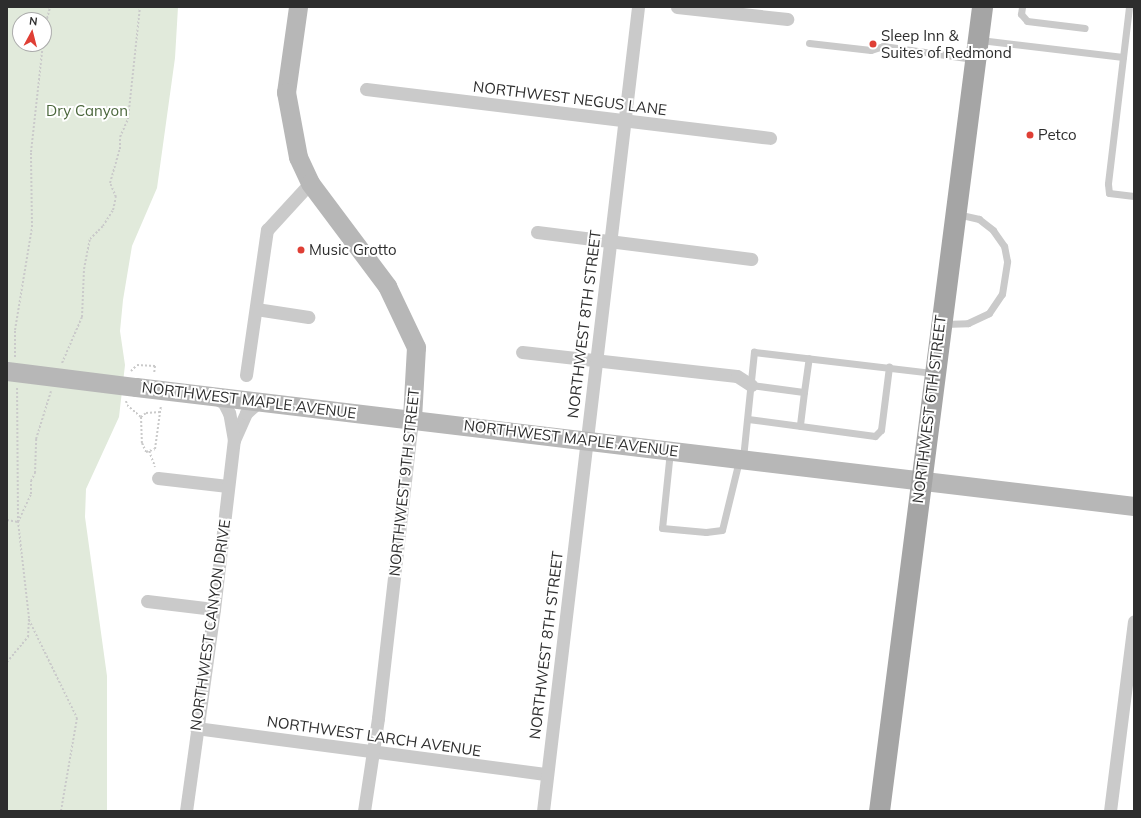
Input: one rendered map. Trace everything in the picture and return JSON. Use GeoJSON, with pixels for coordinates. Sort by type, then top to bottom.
{"type":"FeatureCollection","features":[{"type":"Feature","properties":{"kind":"main road"},"geometry":{"type":"LineString","coordinates":[[298,7],[286,92],[298,157],[310,183]]}},
{"type":"Feature","properties":{"kind":"main road","name":"NORTHWEST 6TH STREET"},"geometry":{"type":"LineString","coordinates":[[878,811],[982,7]]}},
{"type":"Feature","properties":{"kind":"main road","name":"NORTHWEST 9TH STREET"},"geometry":{"type":"LineString","coordinates":[[310,183],[387,286],[416,347],[412,419]]}},
{"type":"Feature","properties":{"kind":"main road","name":"NORTHWEST MAPLE AVENUE"},"geometry":{"type":"LineString","coordinates":[[13,372],[136,387],[158,383],[211,396],[1134,506]]}},
{"type":"Feature","properties":{"kind":"street","name":"NORTHWEST 8TH STREET"},"geometry":{"type":"LineString","coordinates":[[543,811],[638,7]]}},
{"type":"Feature","properties":{"kind":"street"},"geometry":{"type":"LineString","coordinates":[[677,7],[787,19]]}},
{"type":"Feature","properties":{"kind":"street","name":"NORTHWEST NEGUS LANE"},"geometry":{"type":"LineString","coordinates":[[366,89],[770,138]]}},
{"type":"Feature","properties":{"kind":"street"},"geometry":{"type":"LineString","coordinates":[[246,375],[267,230],[310,183]]}},
{"type":"Feature","properties":{"kind":"street"},"geometry":{"type":"LineString","coordinates":[[537,232],[610,240],[751,259]]}},
{"type":"Feature","properties":{"kind":"street"},"geometry":{"type":"LineString","coordinates":[[256,309],[308,317]]}},
{"type":"Feature","properties":{"kind":"street"},"geometry":{"type":"LineString","coordinates":[[522,352],[737,376],[751,385]]}},
{"type":"Feature","properties":{"kind":"street","name":"NORTHWEST CANYON DRIVE"},"geometry":{"type":"LineString","coordinates":[[211,396],[224,402],[229,413],[234,440]]}},
{"type":"Feature","properties":{"kind":"street","name":"NORTHWEST CANYON DRIVE"},"geometry":{"type":"LineString","coordinates":[[186,811],[196,728],[214,609],[234,440],[246,413],[260,401]]}},
{"type":"Feature","properties":{"kind":"street","name":"NORTHWEST 9TH STREET"},"geometry":{"type":"LineString","coordinates":[[364,811],[412,419]]}},
{"type":"Feature","properties":{"kind":"street"},"geometry":{"type":"LineString","coordinates":[[158,478],[228,486]]}},
{"type":"Feature","properties":{"kind":"street"},"geometry":{"type":"LineString","coordinates":[[147,601],[214,609]]}},
{"type":"Feature","properties":{"kind":"street"},"geometry":{"type":"LineString","coordinates":[[1110,811],[1134,622]]}},
{"type":"Feature","properties":{"kind":"street","name":"NORTHWEST LARCH AVENUE"},"geometry":{"type":"LineString","coordinates":[[196,728],[548,774]]}},
{"type":"Feature","properties":{"kind":"lane"},"geometry":{"type":"LineString","coordinates":[[1022,7],[1021,14],[1027,21],[1085,28]]}},
{"type":"Feature","properties":{"kind":"lane"},"geometry":{"type":"LineString","coordinates":[[1128,7],[1108,184],[1109,193],[1134,196]]}},
{"type":"Feature","properties":{"kind":"lane"},"geometry":{"type":"LineString","coordinates":[[809,43],[871,50],[883,46],[977,49],[1123,57]]}},
{"type":"Feature","properties":{"kind":"lane"},"geometry":{"type":"LineString","coordinates":[[940,324],[968,323],[989,313],[1002,294],[1007,261],[1004,246],[993,230],[979,219],[955,214]]}},
{"type":"Feature","properties":{"kind":"lane"},"geometry":{"type":"LineString","coordinates":[[670,450],[662,528],[706,532],[722,530],[741,458],[748,419],[754,352],[934,373]]}},
{"type":"Feature","properties":{"kind":"lane"},"geometry":{"type":"LineString","coordinates":[[800,426],[809,358]]}},
{"type":"Feature","properties":{"kind":"lane"},"geometry":{"type":"LineString","coordinates":[[748,419],[875,436],[881,430],[889,367]]}},
{"type":"Feature","properties":{"kind":"lane"},"geometry":{"type":"LineString","coordinates":[[751,385],[804,392]]}},
{"type":"Feature","properties":{"kind":"path"},"geometry":{"type":"LineString","coordinates":[[60,368],[82,317],[84,269],[90,239],[103,226],[113,210],[116,197],[110,184],[120,149],[120,137],[128,119],[140,7]]}},
{"type":"Feature","properties":{"kind":"path"},"geometry":{"type":"LineString","coordinates":[[7,662],[28,637],[29,618],[18,522],[13,372],[15,330],[32,227],[31,152],[42,52]]}},
{"type":"Feature","properties":{"kind":"path"},"geometry":{"type":"LineString","coordinates":[[130,408],[141,417],[143,426],[142,443],[146,452],[148,450],[155,449],[160,412],[155,366]]}},
{"type":"Feature","properties":{"kind":"path"},"geometry":{"type":"LineString","coordinates":[[18,522],[30,494],[31,481],[35,473],[36,439],[52,388]]}},
{"type":"Feature","properties":{"kind":"path"},"geometry":{"type":"LineString","coordinates":[[141,417],[146,413],[160,412]]}},
{"type":"Feature","properties":{"kind":"path"},"geometry":{"type":"LineString","coordinates":[[148,450],[158,478]]}},
{"type":"Feature","properties":{"kind":"path"},"geometry":{"type":"LineString","coordinates":[[7,520],[18,522]]}},
{"type":"Feature","properties":{"kind":"path"},"geometry":{"type":"LineString","coordinates":[[29,618],[77,718],[62,811]]}},
{"type":"Feature","properties":{"kind":"green space","name":"Dry Canyon"},"geometry":{"type":"Polygon","coordinates":[[[7,7],[178,7],[175,58],[157,188],[132,246],[123,300],[120,331],[125,365],[119,417],[86,489],[85,517],[107,676],[107,811],[7,811],[7,7]]]}},
{"type":"Feature","properties":{"kind":"place","name":"Sleep Inn & Suites of Redmond"},"geometry":{"type":"Point","coordinates":[873,44]}},
{"type":"Feature","properties":{"kind":"place","name":"Petco"},"geometry":{"type":"Point","coordinates":[1030,135]}},
{"type":"Feature","properties":{"kind":"place","name":"Music Grotto"},"geometry":{"type":"Point","coordinates":[301,250]}}]}
